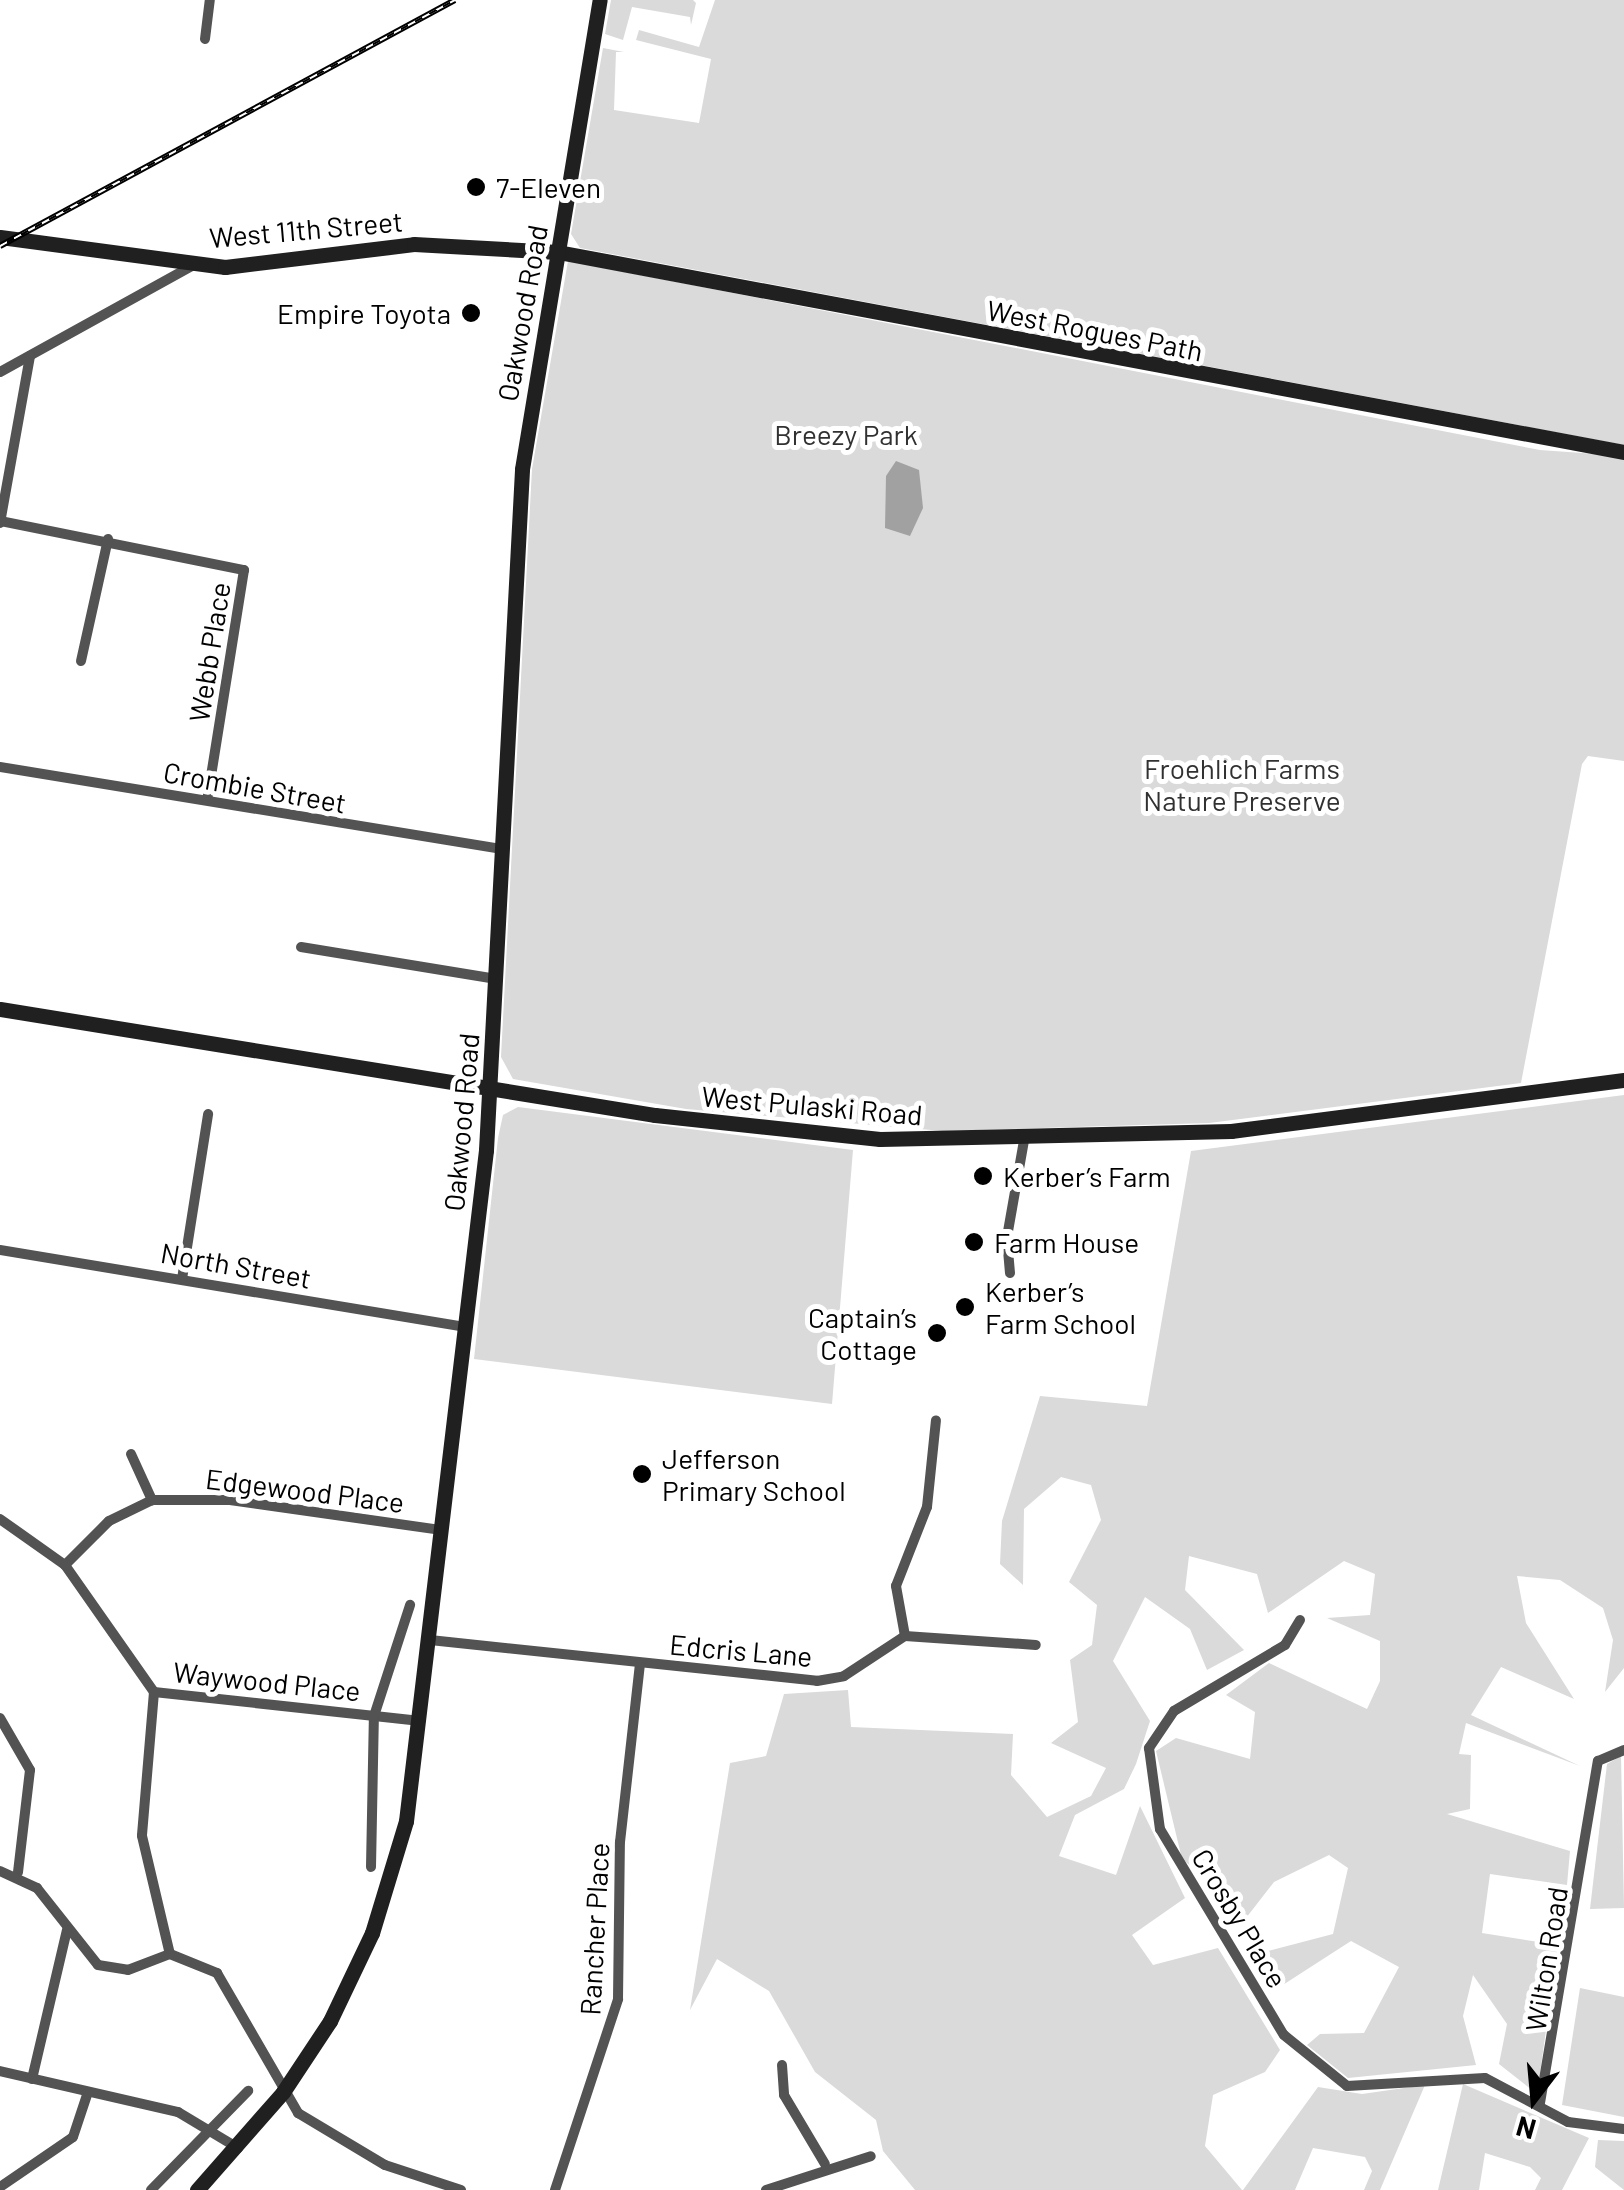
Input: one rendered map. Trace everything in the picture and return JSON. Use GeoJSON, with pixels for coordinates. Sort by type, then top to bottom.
{"type":"FeatureCollection","features":[{"type":"Feature","properties":{"kind":"main road","name":"Oakwood Road"},"geometry":{"type":"LineString","coordinates":[[196,2190],[239,2149],[284,2092],[372,1934],[406,1821],[443,1530],[490,1089],[522,468],[600,0]]}},
{"type":"Feature","properties":{"kind":"main road","name":"West 11th Street"},"geometry":{"type":"LineString","coordinates":[[0,237],[196,264],[414,244],[558,252]]}},
{"type":"Feature","properties":{"kind":"main road","name":"West Rogues Path"},"geometry":{"type":"LineString","coordinates":[[558,252],[1624,452]]}},
{"type":"Feature","properties":{"kind":"main road","name":"West Pulaski Road"},"geometry":{"type":"LineString","coordinates":[[0,1009],[490,1089],[752,1127],[1024,1141],[1232,1131],[1624,1080]]}},
{"type":"Feature","properties":{"kind":"street"},"geometry":{"type":"LineString","coordinates":[[205,39],[210,0]]}},
{"type":"Feature","properties":{"kind":"street"},"geometry":{"type":"LineString","coordinates":[[0,372],[196,264]]}},
{"type":"Feature","properties":{"kind":"street"},"geometry":{"type":"LineString","coordinates":[[30,356],[0,522],[108,539],[81,661]]}},
{"type":"Feature","properties":{"kind":"street","name":"Webb Place"},"geometry":{"type":"LineString","coordinates":[[108,539],[244,570],[206,800]]}},
{"type":"Feature","properties":{"kind":"street","name":"Crombie Street"},"geometry":{"type":"LineString","coordinates":[[0,768],[502,848]]}},
{"type":"Feature","properties":{"kind":"street"},"geometry":{"type":"LineString","coordinates":[[301,947],[496,980]]}},
{"type":"Feature","properties":{"kind":"street"},"geometry":{"type":"LineString","coordinates":[[182,1279],[208,1114]]}},
{"type":"Feature","properties":{"kind":"street"},"geometry":{"type":"LineString","coordinates":[[1010,1274],[1006,1237],[1024,1141]]}},
{"type":"Feature","properties":{"kind":"street","name":"North Street"},"geometry":{"type":"LineString","coordinates":[[0,1250],[465,1327]]}},
{"type":"Feature","properties":{"kind":"street"},"geometry":{"type":"LineString","coordinates":[[936,1420],[927,1507],[896,1586],[905,1636],[1036,1645]]}},
{"type":"Feature","properties":{"kind":"street"},"geometry":{"type":"LineString","coordinates":[[131,1454],[152,1500]]}},
{"type":"Feature","properties":{"kind":"street","name":"Edgewood Place"},"geometry":{"type":"LineString","coordinates":[[64,1565],[109,1521],[152,1500],[230,1500],[443,1530]]}},
{"type":"Feature","properties":{"kind":"street"},"geometry":{"type":"LineString","coordinates":[[0,1519],[64,1565],[154,1692],[142,1836],[170,1954]]}},
{"type":"Feature","properties":{"kind":"street"},"geometry":{"type":"LineString","coordinates":[[371,1866],[374,1716],[410,1606]]}},
{"type":"Feature","properties":{"kind":"street","name":"Crosby Place"},"geometry":{"type":"LineString","coordinates":[[1300,1620],[1284,1645],[1197,1695],[1158,1730],[1148,1780],[1160,1828],[1284,2035],[1320,2068],[1366,2088],[1485,2078],[1540,2103]]}},
{"type":"Feature","properties":{"kind":"street","name":"Edcris Lane"},"geometry":{"type":"LineString","coordinates":[[430,1640],[817,1681],[844,1676],[905,1636]]}},
{"type":"Feature","properties":{"kind":"street","name":"Rancher Place"},"geometry":{"type":"LineString","coordinates":[[556,2190],[618,1999],[620,1842],[640,1663]]}},
{"type":"Feature","properties":{"kind":"street","name":"Waywood Place"},"geometry":{"type":"LineString","coordinates":[[154,1692],[420,1722]]}},
{"type":"Feature","properties":{"kind":"street"},"geometry":{"type":"LineString","coordinates":[[0,1718],[30,1770],[18,1872],[67,1930],[114,1970],[170,1954],[217,1974],[298,2113],[386,2165],[462,2190]]}},
{"type":"Feature","properties":{"kind":"street","name":"Wilton Road"},"geometry":{"type":"LineString","coordinates":[[1540,2103],[1598,1760],[1624,1750]]}},
{"type":"Feature","properties":{"kind":"street"},"geometry":{"type":"LineString","coordinates":[[0,1872],[18,1872]]}},
{"type":"Feature","properties":{"kind":"street"},"geometry":{"type":"LineString","coordinates":[[32,2080],[67,1930]]}},
{"type":"Feature","properties":{"kind":"street"},"geometry":{"type":"LineString","coordinates":[[782,2065],[784,2095],[825,2164]]}},
{"type":"Feature","properties":{"kind":"street"},"geometry":{"type":"LineString","coordinates":[[0,2071],[207,2127],[239,2149]]}},
{"type":"Feature","properties":{"kind":"street"},"geometry":{"type":"LineString","coordinates":[[150,2190],[207,2127],[248,2091]]}},
{"type":"Feature","properties":{"kind":"street"},"geometry":{"type":"LineString","coordinates":[[0,2186],[63,2148],[88,2092]]}},
{"type":"Feature","properties":{"kind":"street"},"geometry":{"type":"LineString","coordinates":[[1540,2103],[1568,2122],[1624,2128]]}},
{"type":"Feature","properties":{"kind":"street"},"geometry":{"type":"LineString","coordinates":[[766,2190],[825,2164],[871,2156]]}},
{"type":"Feature","properties":{"kind":"green space"},"geometry":{"type":"Polygon","coordinates":[[[611,0],[696,3],[691,25],[690,17],[632,7],[623,40],[605,34],[611,0]]]}},
{"type":"Feature","properties":{"kind":"green space"},"geometry":{"type":"Polygon","coordinates":[[[715,0],[1624,0],[1624,445],[580,248],[571,234],[603,48],[624,52],[616,52],[614,110],[699,123],[711,59],[636,40],[639,30],[699,47],[715,0]]]}},
{"type":"Feature","properties":{"kind":"green space","name":"Froehlich Farms Nature Preserve"},"geometry":{"type":"Polygon","coordinates":[[[568,261],[1540,450],[1624,456],[1624,761],[1588,756],[1582,764],[1521,1083],[1209,1123],[943,1131],[686,1109],[513,1079],[501,1057],[532,469],[568,261]]]}},
{"type":"Feature","properties":{"kind":"green space"},"geometry":{"type":"Polygon","coordinates":[[[1624,1095],[1624,1668],[1605,1692],[1613,1640],[1603,1608],[1560,1580],[1517,1576],[1526,1623],[1574,1699],[1501,1667],[1471,1715],[1580,1766],[1466,1723],[1459,1754],[1471,1755],[1470,1809],[1447,1814],[1570,1851],[1567,1885],[1490,1874],[1482,1933],[1558,1945],[1537,2094],[1499,2064],[1507,2024],[1473,1975],[1463,2016],[1476,2065],[1348,2078],[1307,2045],[1320,2034],[1364,2033],[1399,1967],[1351,1941],[1275,1990],[1260,1953],[1333,1934],[1348,1868],[1329,1855],[1274,1882],[1246,1918],[1220,1914],[1208,1880],[1182,1859],[1156,1751],[1176,1738],[1250,1759],[1255,1712],[1226,1695],[1269,1663],[1367,1709],[1380,1681],[1380,1641],[1327,1618],[1370,1615],[1375,1574],[1344,1561],[1268,1613],[1257,1574],[1189,1556],[1185,1590],[1244,1650],[1207,1670],[1190,1629],[1145,1597],[1113,1661],[1150,1721],[1136,1764],[1124,1789],[1075,1815],[1059,1856],[1116,1875],[1140,1806],[1185,1898],[1132,1935],[1153,1965],[1218,1948],[1280,2050],[1265,2072],[1213,2095],[1205,2146],[1242,2190],[915,2190],[883,2151],[876,2120],[815,2072],[769,1991],[717,1959],[690,2010],[730,1763],[766,1756],[784,1694],[848,1690],[851,1727],[1013,1734],[1011,1775],[1047,1817],[1091,1796],[1106,1768],[1051,1743],[1078,1722],[1070,1660],[1092,1645],[1097,1605],[1069,1582],[1101,1520],[1091,1485],[1061,1477],[1024,1509],[1023,1585],[1000,1564],[1002,1521],[1040,1396],[1147,1406],[1191,1151],[1624,1095]]]}},
{"type":"Feature","properties":{"kind":"green space"},"geometry":{"type":"Polygon","coordinates":[[[518,1107],[853,1150],[832,1404],[474,1359],[498,1138],[503,1115],[518,1107]]]}},
{"type":"Feature","properties":{"kind":"green space"},"geometry":{"type":"Polygon","coordinates":[[[1621,1756],[1624,1908],[1590,1909],[1607,1764],[1621,1756]]]}},
{"type":"Feature","properties":{"kind":"green space"},"geometry":{"type":"Polygon","coordinates":[[[1580,1988],[1624,1997],[1624,2117],[1562,2105],[1580,1988]]]}},
{"type":"Feature","properties":{"kind":"green space"},"geometry":{"type":"Polygon","coordinates":[[[1463,2084],[1589,2138],[1562,2190],[1535,2190],[1541,2178],[1530,2167],[1485,2153],[1479,2190],[1438,2190],[1463,2084]]]}},
{"type":"Feature","properties":{"kind":"green space"},"geometry":{"type":"Polygon","coordinates":[[[1425,2085],[1380,2190],[1364,2190],[1372,2171],[1365,2157],[1313,2148],[1295,2190],[1243,2190],[1318,2087],[1362,2094],[1425,2085]]]}},
{"type":"Feature","properties":{"kind":"green space"},"geometry":{"type":"Polygon","coordinates":[[[1598,2140],[1624,2141],[1624,2190],[1595,2167],[1598,2140]]]}},
{"type":"Feature","properties":{"kind":"shaded area"},"geometry":{"type":"Polygon","coordinates":[[[896,461],[919,470],[923,508],[910,536],[885,528],[886,476],[896,461]]]}},
{"type":"Feature","properties":{"kind":"railway"},"geometry":{"type":"LineString","coordinates":[[0,246],[455,0]]}},
{"type":"Feature","properties":{"kind":"place","name":"7-Eleven"},"geometry":{"type":"Point","coordinates":[476,187]}},
{"type":"Feature","properties":{"kind":"place","name":"Empire Toyota"},"geometry":{"type":"Point","coordinates":[471,313]}},
{"type":"Feature","properties":{"kind":"place","name":"Kerber’s Farm"},"geometry":{"type":"Point","coordinates":[983,1176]}},
{"type":"Feature","properties":{"kind":"place","name":"Farm House"},"geometry":{"type":"Point","coordinates":[974,1242]}},
{"type":"Feature","properties":{"kind":"place","name":"Kerber’s Farm School"},"geometry":{"type":"Point","coordinates":[965,1307]}},
{"type":"Feature","properties":{"kind":"place","name":"Captain’s Cottage"},"geometry":{"type":"Point","coordinates":[937,1333]}},
{"type":"Feature","properties":{"kind":"place","name":"Jefferson Primary School"},"geometry":{"type":"Point","coordinates":[642,1474]}},
{"type":"Feature","properties":{"kind":"park label","name":"Breezy Park"},"geometry":{"type":"Point","coordinates":[846,434]}}]}
